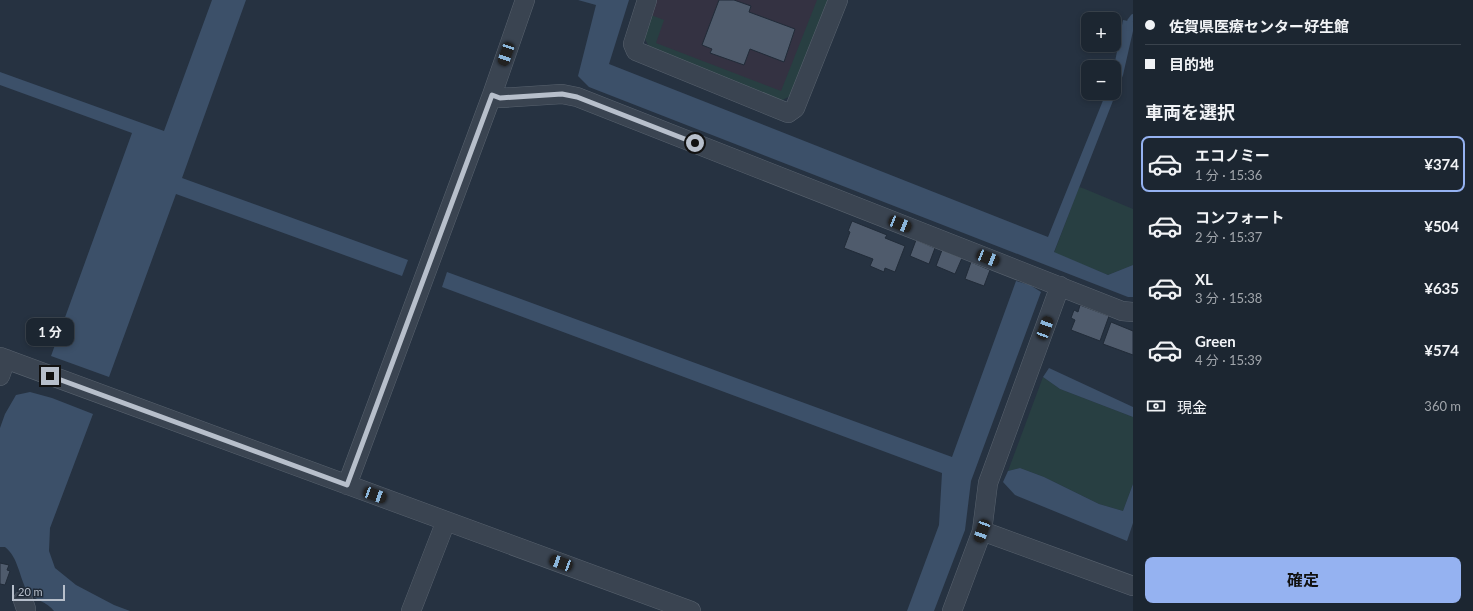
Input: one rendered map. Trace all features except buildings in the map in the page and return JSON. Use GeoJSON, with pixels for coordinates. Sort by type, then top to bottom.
{"type":"FeatureCollection","features":[{"type":"Feature","properties":{"kind":"street"},"geometry":{"type":"LineString","coordinates":[[347,485],[492,95],[525,0]]}},
{"type":"Feature","properties":{"kind":"street"},"geometry":{"type":"LineString","coordinates":[[647,0],[633,44],[636,51],[788,113],[795,108],[838,0]]}},
{"type":"Feature","properties":{"kind":"street"},"geometry":{"type":"LineString","coordinates":[[492,95],[500,98],[562,94],[577,97],[1122,311],[1133,312]]}},
{"type":"Feature","properties":{"kind":"street"},"geometry":{"type":"LineString","coordinates":[[952,611],[982,531],[988,484],[1060,286]]}},
{"type":"Feature","properties":{"kind":"street"},"geometry":{"type":"LineString","coordinates":[[2,364],[347,485],[691,611]]}},
{"type":"Feature","properties":{"kind":"street"},"geometry":{"type":"LineString","coordinates":[[411,611],[446,521]]}},
{"type":"Feature","properties":{"kind":"street"},"geometry":{"type":"LineString","coordinates":[[982,531],[1133,586]]}},
{"type":"Feature","properties":{"kind":"shaded area"},"geometry":{"type":"Polygon","coordinates":[[[656,0],[828,0],[790,96],[651,51],[644,37],[656,0]]]}},
{"type":"Feature","properties":{"kind":"green space"},"geometry":{"type":"Polygon","coordinates":[[[817,0],[828,0],[790,96],[779,102],[651,51],[644,37],[651,15],[664,20],[656,43],[781,91],[817,0]]]}},
{"type":"Feature","properties":{"kind":"green space"},"geometry":{"type":"Polygon","coordinates":[[[1079,187],[1133,209],[1133,265],[1108,275],[1054,253],[1079,187]]]}},
{"type":"Feature","properties":{"kind":"green space"},"geometry":{"type":"Polygon","coordinates":[[[1043,377],[1060,389],[1133,417],[1133,484],[1123,511],[1099,504],[1044,477],[1020,468],[1008,471],[1043,377]]]}},
{"type":"Feature","properties":{"kind":"water"},"geometry":{"type":"Polygon","coordinates":[[[212,0],[246,0],[182,178],[408,260],[402,276],[176,194],[109,377],[51,356],[132,133],[0,85],[0,72],[164,131],[212,0]]]}},
{"type":"Feature","properties":{"kind":"water"},"geometry":{"type":"Polygon","coordinates":[[[578,0],[629,0],[609,64],[1048,237],[1103,100],[1113,100],[1054,252],[1108,275],[1133,265],[1133,297],[1128,297],[589,87],[578,76],[596,5],[578,0]]]}},
{"type":"Feature","properties":{"kind":"water"},"geometry":{"type":"Polygon","coordinates":[[[1123,20],[1133,22],[1133,31],[1121,80],[1121,60],[1115,60],[1117,52],[1121,52],[1121,30],[1123,20]]]}},
{"type":"Feature","properties":{"kind":"water"},"geometry":{"type":"Polygon","coordinates":[[[447,272],[952,457],[1016,281],[1030,285],[1041,292],[971,481],[965,530],[934,611],[907,611],[939,525],[942,473],[442,287],[447,272]]]}},
{"type":"Feature","properties":{"kind":"water"},"geometry":{"type":"Polygon","coordinates":[[[1049,368],[1133,407],[1133,417],[1060,389],[1043,377],[1049,368]]]}},
{"type":"Feature","properties":{"kind":"water"},"geometry":{"type":"Polygon","coordinates":[[[30,392],[52,398],[93,414],[50,528],[49,551],[55,568],[76,585],[114,605],[130,611],[54,611],[48,605],[29,594],[13,556],[5,547],[0,547],[0,428],[5,414],[16,395],[30,392]]]}},
{"type":"Feature","properties":{"kind":"water"},"geometry":{"type":"Polygon","coordinates":[[[1020,468],[1044,477],[1099,504],[1123,511],[1133,484],[1133,523],[1127,541],[1015,495],[1003,482],[1008,471],[1020,468]]]}},
{"type":"Feature","properties":{"kind":"waterway"},"geometry":{"type":"LineString","coordinates":[[1129,28],[1130,21],[1133,17]]}},
{"type":"Feature","properties":{"kind":"route"},"geometry":{"type":"LineString","coordinates":[[50,376],[347,485],[492,95],[500,98],[562,94],[577,97],[695,143]]}}]}
